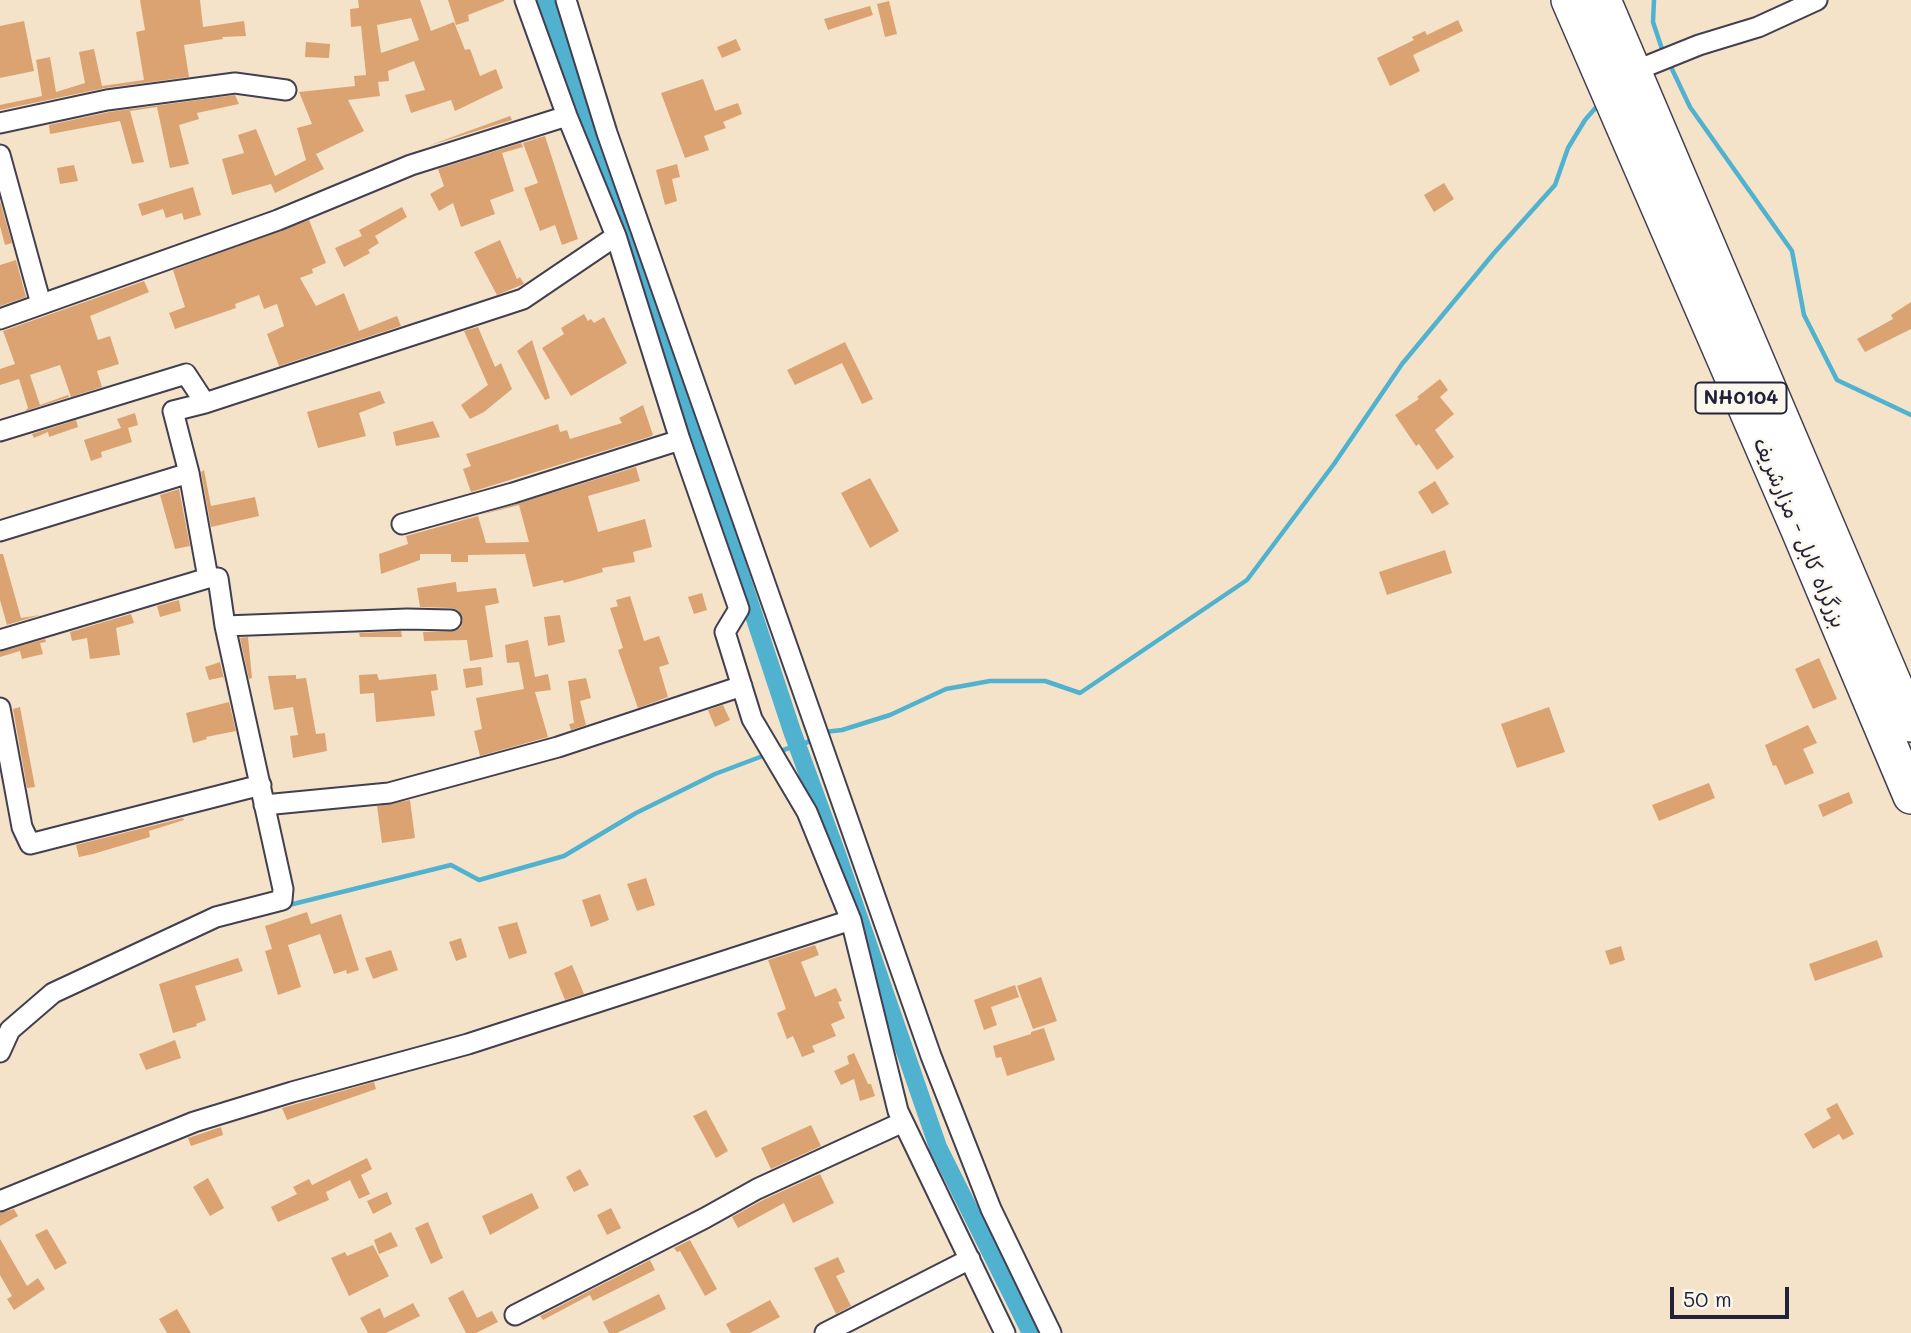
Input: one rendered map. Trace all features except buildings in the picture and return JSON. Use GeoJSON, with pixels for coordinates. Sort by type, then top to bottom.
{"type":"FeatureCollection","features":[{"type":"Feature","properties":{"kind":"highway","name":"بزرگراه کابل - مزارشریف"},"geometry":{"type":"LineString","coordinates":[[1569,0],[1618,77],[1911,724]]}},
{"type":"Feature","properties":{"kind":"highway","name":"بزرگراه کابل - مزارشریف"},"geometry":{"type":"LineString","coordinates":[[1603,0],[1618,77],[1798,528],[1911,796]]}},
{"type":"Feature","properties":{"kind":"street"},"geometry":{"type":"LineString","coordinates":[[525,0],[615,236],[680,440],[739,609],[725,632],[752,719],[807,812],[851,920],[898,1111],[1005,1333]]}},
{"type":"Feature","properties":{"kind":"street"},"geometry":{"type":"LineString","coordinates":[[566,0],[607,133],[931,1056],[991,1209],[1051,1333]]}},
{"type":"Feature","properties":{"kind":"street"},"geometry":{"type":"LineString","coordinates":[[1618,77],[1699,45],[1758,27],[1817,0]]}},
{"type":"Feature","properties":{"kind":"street"},"geometry":{"type":"LineString","coordinates":[[0,123],[107,100],[235,83],[286,90]]}},
{"type":"Feature","properties":{"kind":"street"},"geometry":{"type":"LineString","coordinates":[[0,319],[278,220],[411,165],[567,116]]}},
{"type":"Feature","properties":{"kind":"street"},"geometry":{"type":"LineString","coordinates":[[0,155],[41,304]]}},
{"type":"Feature","properties":{"kind":"street"},"geometry":{"type":"LineString","coordinates":[[208,578],[189,473],[173,411],[205,403],[523,299],[615,236]]}},
{"type":"Feature","properties":{"kind":"street"},"geometry":{"type":"LineString","coordinates":[[0,432],[186,374],[205,403]]}},
{"type":"Feature","properties":{"kind":"street"},"geometry":{"type":"LineString","coordinates":[[402,524],[513,493],[680,440]]}},
{"type":"Feature","properties":{"kind":"street"},"geometry":{"type":"LineString","coordinates":[[0,531],[189,473]]}},
{"type":"Feature","properties":{"kind":"street"},"geometry":{"type":"LineString","coordinates":[[0,640],[208,578],[218,578],[225,626],[284,889],[282,900],[216,917],[53,993],[10,1030],[0,1052]]}},
{"type":"Feature","properties":{"kind":"street"},"geometry":{"type":"LineString","coordinates":[[225,626],[451,620]]}},
{"type":"Feature","properties":{"kind":"street"},"geometry":{"type":"LineString","coordinates":[[0,708],[22,827],[30,844],[262,795],[390,793],[558,747],[742,685]]}},
{"type":"Feature","properties":{"kind":"street"},"geometry":{"type":"LineString","coordinates":[[0,1201],[194,1122],[468,1044],[851,920]]}},
{"type":"Feature","properties":{"kind":"street"},"geometry":{"type":"LineString","coordinates":[[515,1315],[757,1189],[903,1122]]}},
{"type":"Feature","properties":{"kind":"street"},"geometry":{"type":"LineString","coordinates":[[825,1333],[970,1259]]}},
{"type":"Feature","properties":{"kind":"waterway"},"geometry":{"type":"LineString","coordinates":[[545,0],[657,322],[792,731],[938,1147],[1031,1333]]}},
{"type":"Feature","properties":{"kind":"waterway"},"geometry":{"type":"LineString","coordinates":[[1654,0],[1653,22],[1663,52]]}},
{"type":"Feature","properties":{"kind":"waterway"},"geometry":{"type":"LineString","coordinates":[[1671,67],[1690,107],[1792,251],[1804,315],[1837,380],[1911,415]]}},
{"type":"Feature","properties":{"kind":"waterway"},"geometry":{"type":"LineString","coordinates":[[824,732],[842,730],[890,715],[946,689],[990,681],[1045,681],[1080,693],[1247,580],[1334,464],[1402,364],[1494,253],[1555,185],[1568,148],[1598,105]]}},
{"type":"Feature","properties":{"kind":"waterway"},"geometry":{"type":"LineString","coordinates":[[777,752],[808,742],[813,736]]}},
{"type":"Feature","properties":{"kind":"waterway"},"geometry":{"type":"LineString","coordinates":[[285,906],[451,865],[479,880],[564,856],[636,813],[715,774],[768,754]]}}]}
